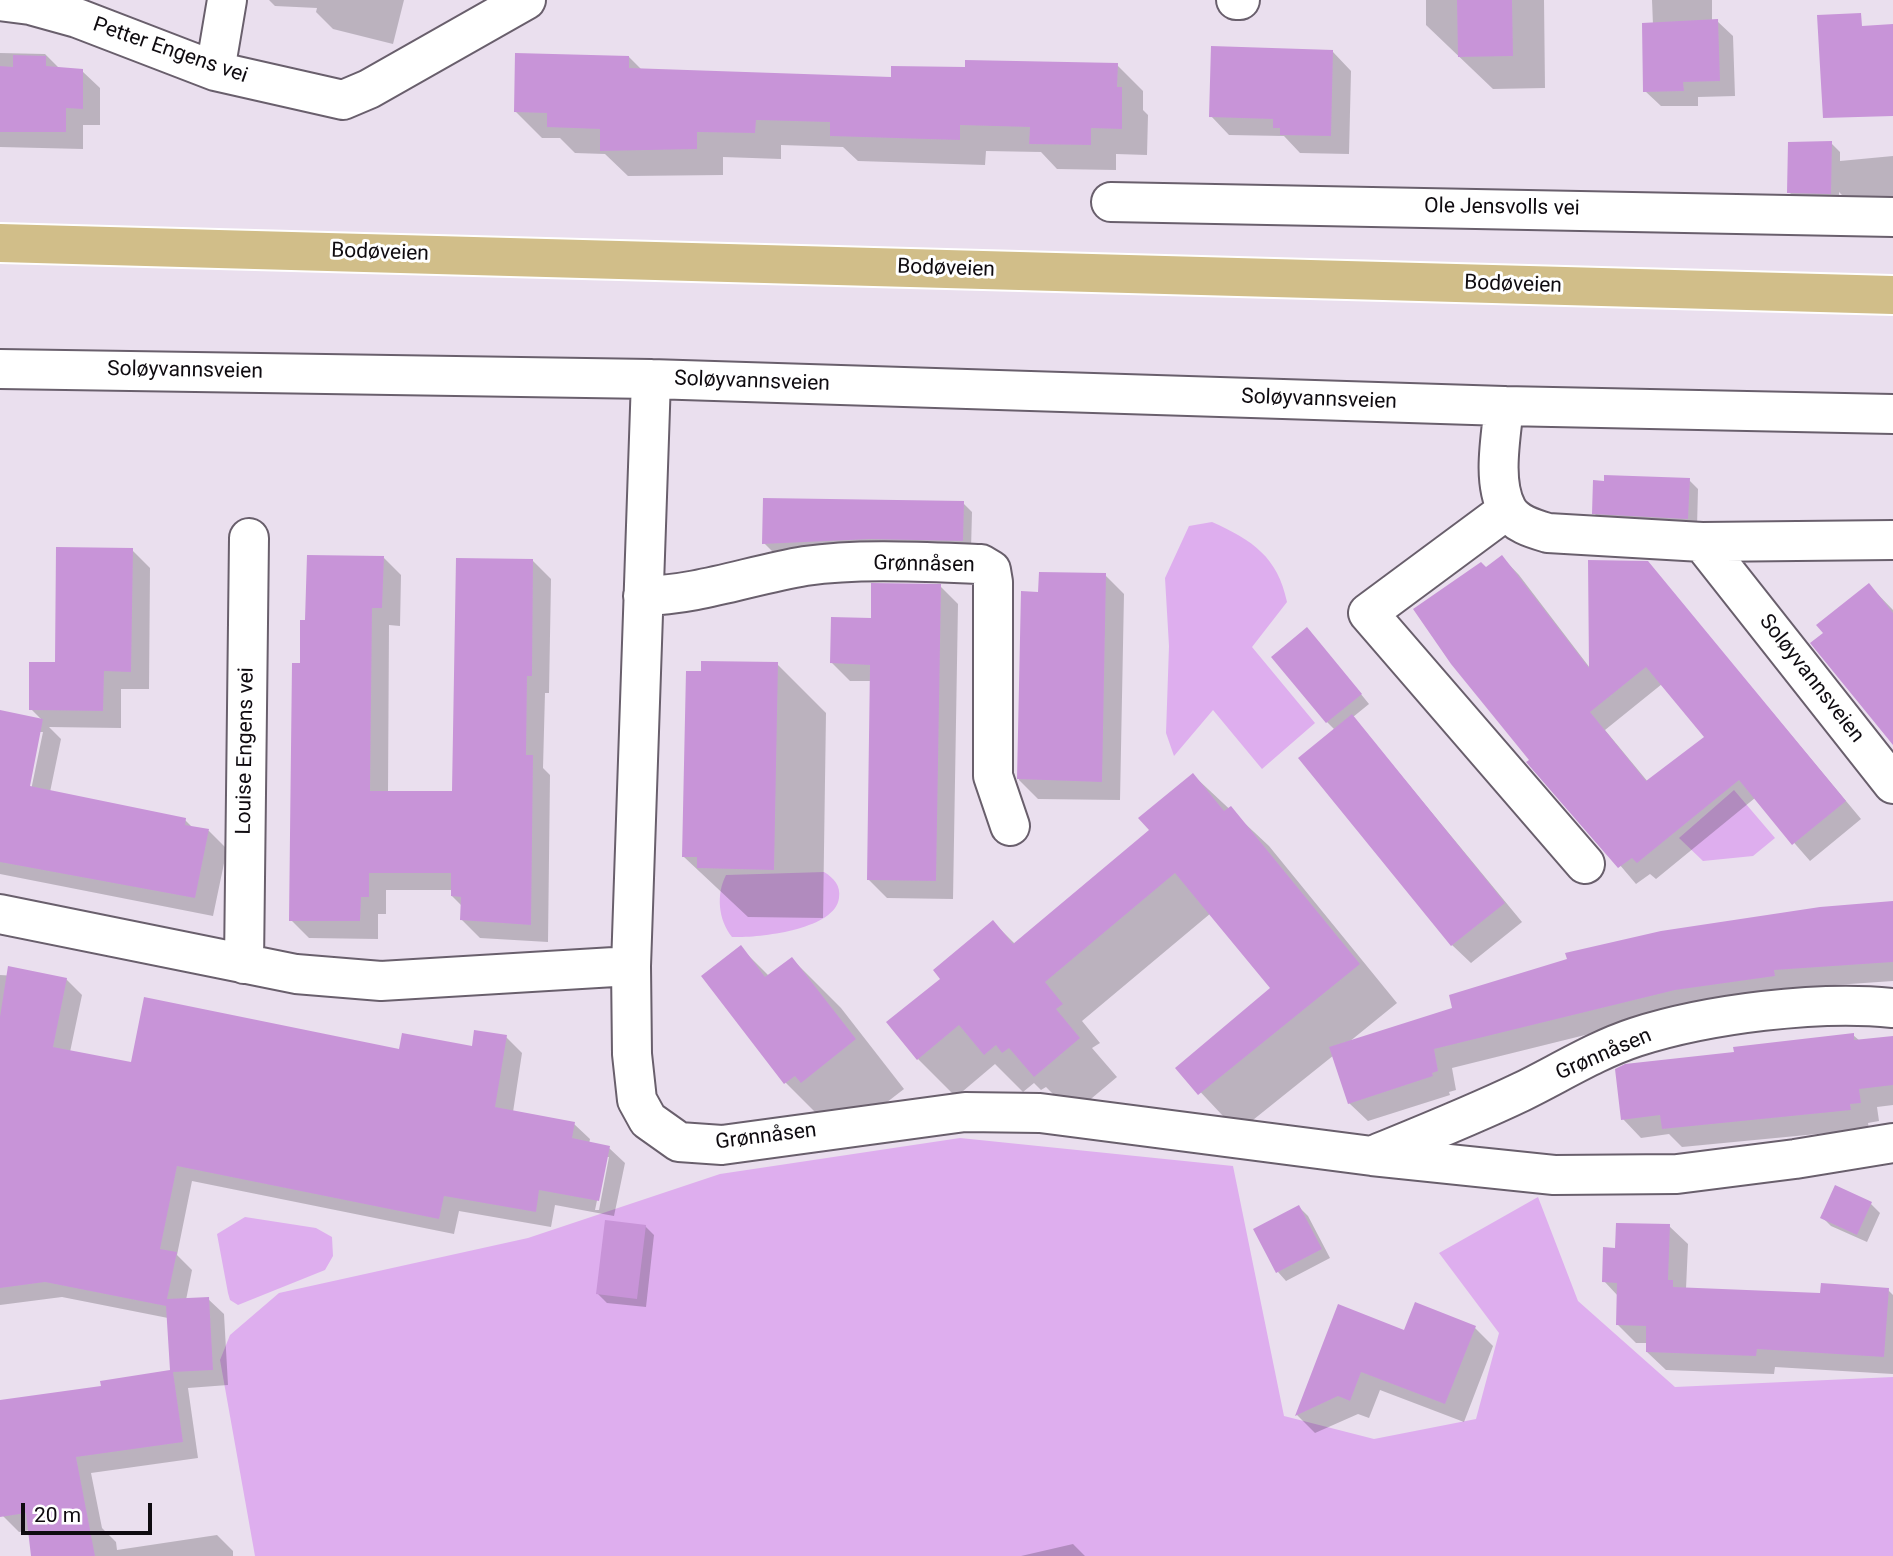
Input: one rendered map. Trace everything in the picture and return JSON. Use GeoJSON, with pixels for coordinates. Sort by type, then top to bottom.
{"type":"FeatureCollection","features":[{"type":"Feature","properties":{"kind":"main road","name":"Bodøveien"},"geometry":{"type":"LineString","coordinates":[[0,243],[1893,295]]}},
{"type":"Feature","properties":{"kind":"street"},"geometry":{"type":"LineString","coordinates":[[215,71],[227,0]]}},
{"type":"Feature","properties":{"kind":"street","name":"Petter Engens vei"},"geometry":{"type":"LineString","coordinates":[[0,1],[30,5],[77,18],[215,71],[343,100],[369,89],[526,0]]}},
{"type":"Feature","properties":{"kind":"street","name":"Ole Jensvolls vei"},"geometry":{"type":"LineString","coordinates":[[1111,202],[1893,217]]}},
{"type":"Feature","properties":{"kind":"street","name":"Soløyvannsveien"},"geometry":{"type":"LineString","coordinates":[[0,369],[651,379],[1504,406],[1893,414]]}},
{"type":"Feature","properties":{"kind":"street","name":"Grønnåsen"},"geometry":{"type":"LineString","coordinates":[[651,379],[631,966],[632,1054],[637,1100],[648,1120],[679,1142],[722,1145],[965,1112],[1040,1113],[1372,1156],[1553,1175],[1678,1174],[1795,1160],[1893,1143]]}},
{"type":"Feature","properties":{"kind":"street"},"geometry":{"type":"LineString","coordinates":[[1504,406],[1501,483],[1507,510],[1526,527],[1548,533],[1702,542],[1893,540]]}},
{"type":"Feature","properties":{"kind":"street"},"geometry":{"type":"LineString","coordinates":[[1507,510],[1368,613],[1585,864]]}},
{"type":"Feature","properties":{"kind":"street","name":"Louise Engens vei"},"geometry":{"type":"LineString","coordinates":[[244,964],[249,538]]}},
{"type":"Feature","properties":{"kind":"street","name":"Soløyvannsveien"},"geometry":{"type":"LineString","coordinates":[[1702,542],[1893,783]]}},
{"type":"Feature","properties":{"kind":"street","name":"Grønnåsen"},"geometry":{"type":"LineString","coordinates":[[643,596],[673,595],[753,575],[809,566],[954,563],[981,564],[991,570],[993,776],[1010,826]]}},
{"type":"Feature","properties":{"kind":"street"},"geometry":{"type":"LineString","coordinates":[[0,914],[296,974],[381,981],[631,966]]}},
{"type":"Feature","properties":{"kind":"street","name":"Grønnåsen"},"geometry":{"type":"LineString","coordinates":[[1372,1156],[1506,1100],[1633,1038],[1691,1022],[1796,1009],[1857,1004],[1893,1008]]}},
{"type":"Feature","properties":{"kind":"shaded area"},"geometry":{"type":"Polygon","coordinates":[[[1212,522],[1251,543],[1277,573],[1287,602],[1252,647],[1315,723],[1262,769],[1213,710],[1174,756],[1166,733],[1169,646],[1165,578],[1189,526],[1212,522]]]}},
{"type":"Feature","properties":{"kind":"shaded area"},"geometry":{"type":"Polygon","coordinates":[[[1734,790],[1775,838],[1753,856],[1703,861],[1679,838],[1734,790]]]}},
{"type":"Feature","properties":{"kind":"shaded area"},"geometry":{"type":"Polygon","coordinates":[[[824,872],[836,883],[839,898],[834,909],[824,918],[810,925],[776,934],[732,937],[727,930],[720,907],[721,890],[726,875],[824,872]]]}},
{"type":"Feature","properties":{"kind":"shaded area"},"geometry":{"type":"Polygon","coordinates":[[[960,1138],[1233,1166],[1284,1416],[1374,1439],[1476,1419],[1499,1333],[1439,1253],[1538,1197],[1578,1301],[1675,1387],[1893,1377],[1893,1556],[255,1556],[220,1360],[230,1335],[279,1293],[528,1238],[720,1174],[960,1138]]]}},
{"type":"Feature","properties":{"kind":"shaded area"},"geometry":{"type":"Polygon","coordinates":[[[245,1217],[316,1228],[332,1237],[333,1256],[325,1270],[238,1305],[230,1300],[217,1234],[245,1217]]]}},
{"type":"Feature","properties":{"kind":"building"},"geometry":{"type":"Polygon","coordinates":[[[1457,0],[1512,0],[1513,56],[1458,57],[1457,0]]]}},
{"type":"Feature","properties":{"kind":"building"},"geometry":{"type":"Polygon","coordinates":[[[1861,13],[1862,26],[1893,24],[1893,116],[1823,118],[1817,15],[1861,13]]]}},
{"type":"Feature","properties":{"kind":"building"},"geometry":{"type":"Polygon","coordinates":[[[1718,19],[1720,81],[1683,82],[1684,91],[1643,92],[1642,23],[1718,19]]]}},
{"type":"Feature","properties":{"kind":"building"},"geometry":{"type":"Polygon","coordinates":[[[1211,46],[1333,50],[1331,136],[1280,135],[1280,128],[1273,128],[1273,119],[1209,117],[1211,46]]]}},
{"type":"Feature","properties":{"kind":"building"},"geometry":{"type":"Polygon","coordinates":[[[515,53],[629,56],[629,68],[891,77],[891,66],[965,67],[965,60],[1118,63],[1117,87],[1122,87],[1122,129],[1091,128],[1091,145],[1029,144],[1030,127],[960,125],[960,140],[830,136],[830,122],[756,120],[755,133],[697,132],[697,149],[600,151],[600,129],[547,127],[547,113],[514,112],[515,53]]]}},
{"type":"Feature","properties":{"kind":"building"},"geometry":{"type":"Polygon","coordinates":[[[13,55],[46,56],[46,66],[83,69],[83,109],[66,108],[66,132],[0,132],[0,66],[13,67],[13,55]]]}},
{"type":"Feature","properties":{"kind":"building"},"geometry":{"type":"Polygon","coordinates":[[[1832,141],[1831,194],[1787,193],[1788,142],[1832,141]]]}},
{"type":"Feature","properties":{"kind":"building"},"geometry":{"type":"Polygon","coordinates":[[[1604,475],[1690,478],[1688,519],[1592,514],[1593,480],[1604,481],[1604,475]]]}},
{"type":"Feature","properties":{"kind":"building"},"geometry":{"type":"Polygon","coordinates":[[[763,498],[964,501],[963,541],[870,539],[762,544],[763,498]]]}},
{"type":"Feature","properties":{"kind":"building"},"geometry":{"type":"Polygon","coordinates":[[[56,547],[133,548],[131,672],[104,671],[103,711],[29,710],[29,662],[55,662],[56,547]]]}},
{"type":"Feature","properties":{"kind":"building"},"geometry":{"type":"Polygon","coordinates":[[[307,555],[384,556],[382,608],[372,608],[370,791],[452,791],[456,558],[533,559],[532,676],[527,676],[526,755],[533,755],[531,925],[460,920],[461,897],[451,896],[451,873],[369,873],[369,897],[361,897],[360,921],[289,921],[292,663],[300,663],[300,620],[305,620],[307,555]]]}},
{"type":"Feature","properties":{"kind":"building"},"geometry":{"type":"Polygon","coordinates":[[[1502,555],[1589,668],[1588,560],[1648,561],[1846,801],[1792,845],[1739,780],[1637,863],[1632,858],[1618,868],[1526,762],[1529,760],[1451,664],[1413,609],[1481,562],[1486,567],[1502,555]],[[1646,667],[1590,712],[1646,781],[1704,737],[1646,667]]]}},
{"type":"Feature","properties":{"kind":"building"},"geometry":{"type":"Polygon","coordinates":[[[1039,572],[1106,573],[1102,782],[1017,779],[1021,591],[1038,592],[1039,572]]]}},
{"type":"Feature","properties":{"kind":"building"},"geometry":{"type":"Polygon","coordinates":[[[871,583],[941,584],[936,881],[867,880],[870,665],[830,663],[831,617],[871,618],[871,583]]]}},
{"type":"Feature","properties":{"kind":"building"},"geometry":{"type":"Polygon","coordinates":[[[1869,583],[1893,613],[1893,745],[1810,643],[1823,633],[1816,625],[1869,583]]]}},
{"type":"Feature","properties":{"kind":"building"},"geometry":{"type":"Polygon","coordinates":[[[1307,627],[1362,694],[1326,723],[1271,657],[1307,627]]]}},
{"type":"Feature","properties":{"kind":"building"},"geometry":{"type":"Polygon","coordinates":[[[701,661],[778,662],[774,870],[697,868],[697,857],[682,857],[686,671],[701,671],[701,661]]]}},
{"type":"Feature","properties":{"kind":"building"},"geometry":{"type":"Polygon","coordinates":[[[0,710],[43,719],[30,786],[186,818],[185,825],[209,829],[195,898],[0,862],[0,710]]]}},
{"type":"Feature","properties":{"kind":"building"},"geometry":{"type":"Polygon","coordinates":[[[1352,714],[1505,903],[1451,946],[1298,758],[1352,714]]]}},
{"type":"Feature","properties":{"kind":"building"},"geometry":{"type":"Polygon","coordinates":[[[1193,773],[1224,811],[1231,806],[1360,964],[1198,1095],[1175,1068],[1270,988],[1175,873],[1045,982],[1063,1004],[1056,1009],[1080,1038],[1034,1077],[1009,1048],[1002,1053],[996,1045],[984,1055],[959,1025],[917,1060],[886,1022],[940,979],[933,970],[993,920],[1013,944],[1149,830],[1138,818],[1193,773]]]}},
{"type":"Feature","properties":{"kind":"building"},"geometry":{"type":"Polygon","coordinates":[[[1893,901],[1893,962],[1774,970],[1775,976],[1675,990],[1434,1049],[1438,1071],[1432,1073],[1433,1076],[1348,1104],[1329,1047],[1452,1008],[1449,995],[1567,959],[1565,953],[1661,931],[1820,907],[1893,901]]]}},
{"type":"Feature","properties":{"kind":"building"},"geometry":{"type":"Polygon","coordinates":[[[741,945],[765,977],[792,957],[856,1039],[801,1083],[795,1076],[784,1084],[701,976],[741,945]]]}},
{"type":"Feature","properties":{"kind":"building"},"geometry":{"type":"Polygon","coordinates":[[[8,966],[67,978],[53,1047],[131,1062],[144,997],[399,1049],[402,1033],[472,1046],[474,1030],[507,1035],[495,1107],[575,1122],[572,1138],[610,1146],[599,1201],[539,1190],[536,1212],[444,1196],[439,1219],[177,1166],[160,1249],[177,1252],[167,1299],[209,1297],[213,1370],[173,1372],[183,1442],[76,1457],[95,1556],[31,1556],[26,1513],[0,1517],[0,1400],[101,1386],[100,1381],[170,1370],[166,1306],[45,1282],[0,1288],[0,1017],[8,966]]]}},
{"type":"Feature","properties":{"kind":"building"},"geometry":{"type":"Polygon","coordinates":[[[1854,1033],[1854,1040],[1893,1036],[1893,1085],[1859,1089],[1861,1103],[1850,1104],[1851,1110],[1662,1129],[1660,1115],[1621,1120],[1615,1069],[1625,1064],[1734,1052],[1733,1047],[1854,1033]]]}},
{"type":"Feature","properties":{"kind":"building"},"geometry":{"type":"Polygon","coordinates":[[[1835,1185],[1872,1202],[1857,1235],[1820,1218],[1835,1185]]]}},
{"type":"Feature","properties":{"kind":"building"},"geometry":{"type":"Polygon","coordinates":[[[1299,1205],[1322,1249],[1276,1273],[1253,1229],[1299,1205]]]}},
{"type":"Feature","properties":{"kind":"building"},"geometry":{"type":"Polygon","coordinates":[[[605,1220],[646,1225],[637,1299],[596,1294],[605,1220]]]}},
{"type":"Feature","properties":{"kind":"building"},"geometry":{"type":"Polygon","coordinates":[[[1616,1223],[1670,1224],[1668,1280],[1673,1280],[1673,1287],[1820,1293],[1821,1283],[1889,1288],[1884,1357],[1757,1349],[1756,1356],[1646,1352],[1646,1326],[1616,1325],[1617,1283],[1602,1282],[1603,1247],[1615,1248],[1616,1223]]]}},
{"type":"Feature","properties":{"kind":"building"},"geometry":{"type":"Polygon","coordinates":[[[1415,1302],[1476,1326],[1445,1404],[1361,1372],[1350,1401],[1338,1396],[1295,1416],[1338,1304],[1404,1330],[1415,1302]]]}}]}
